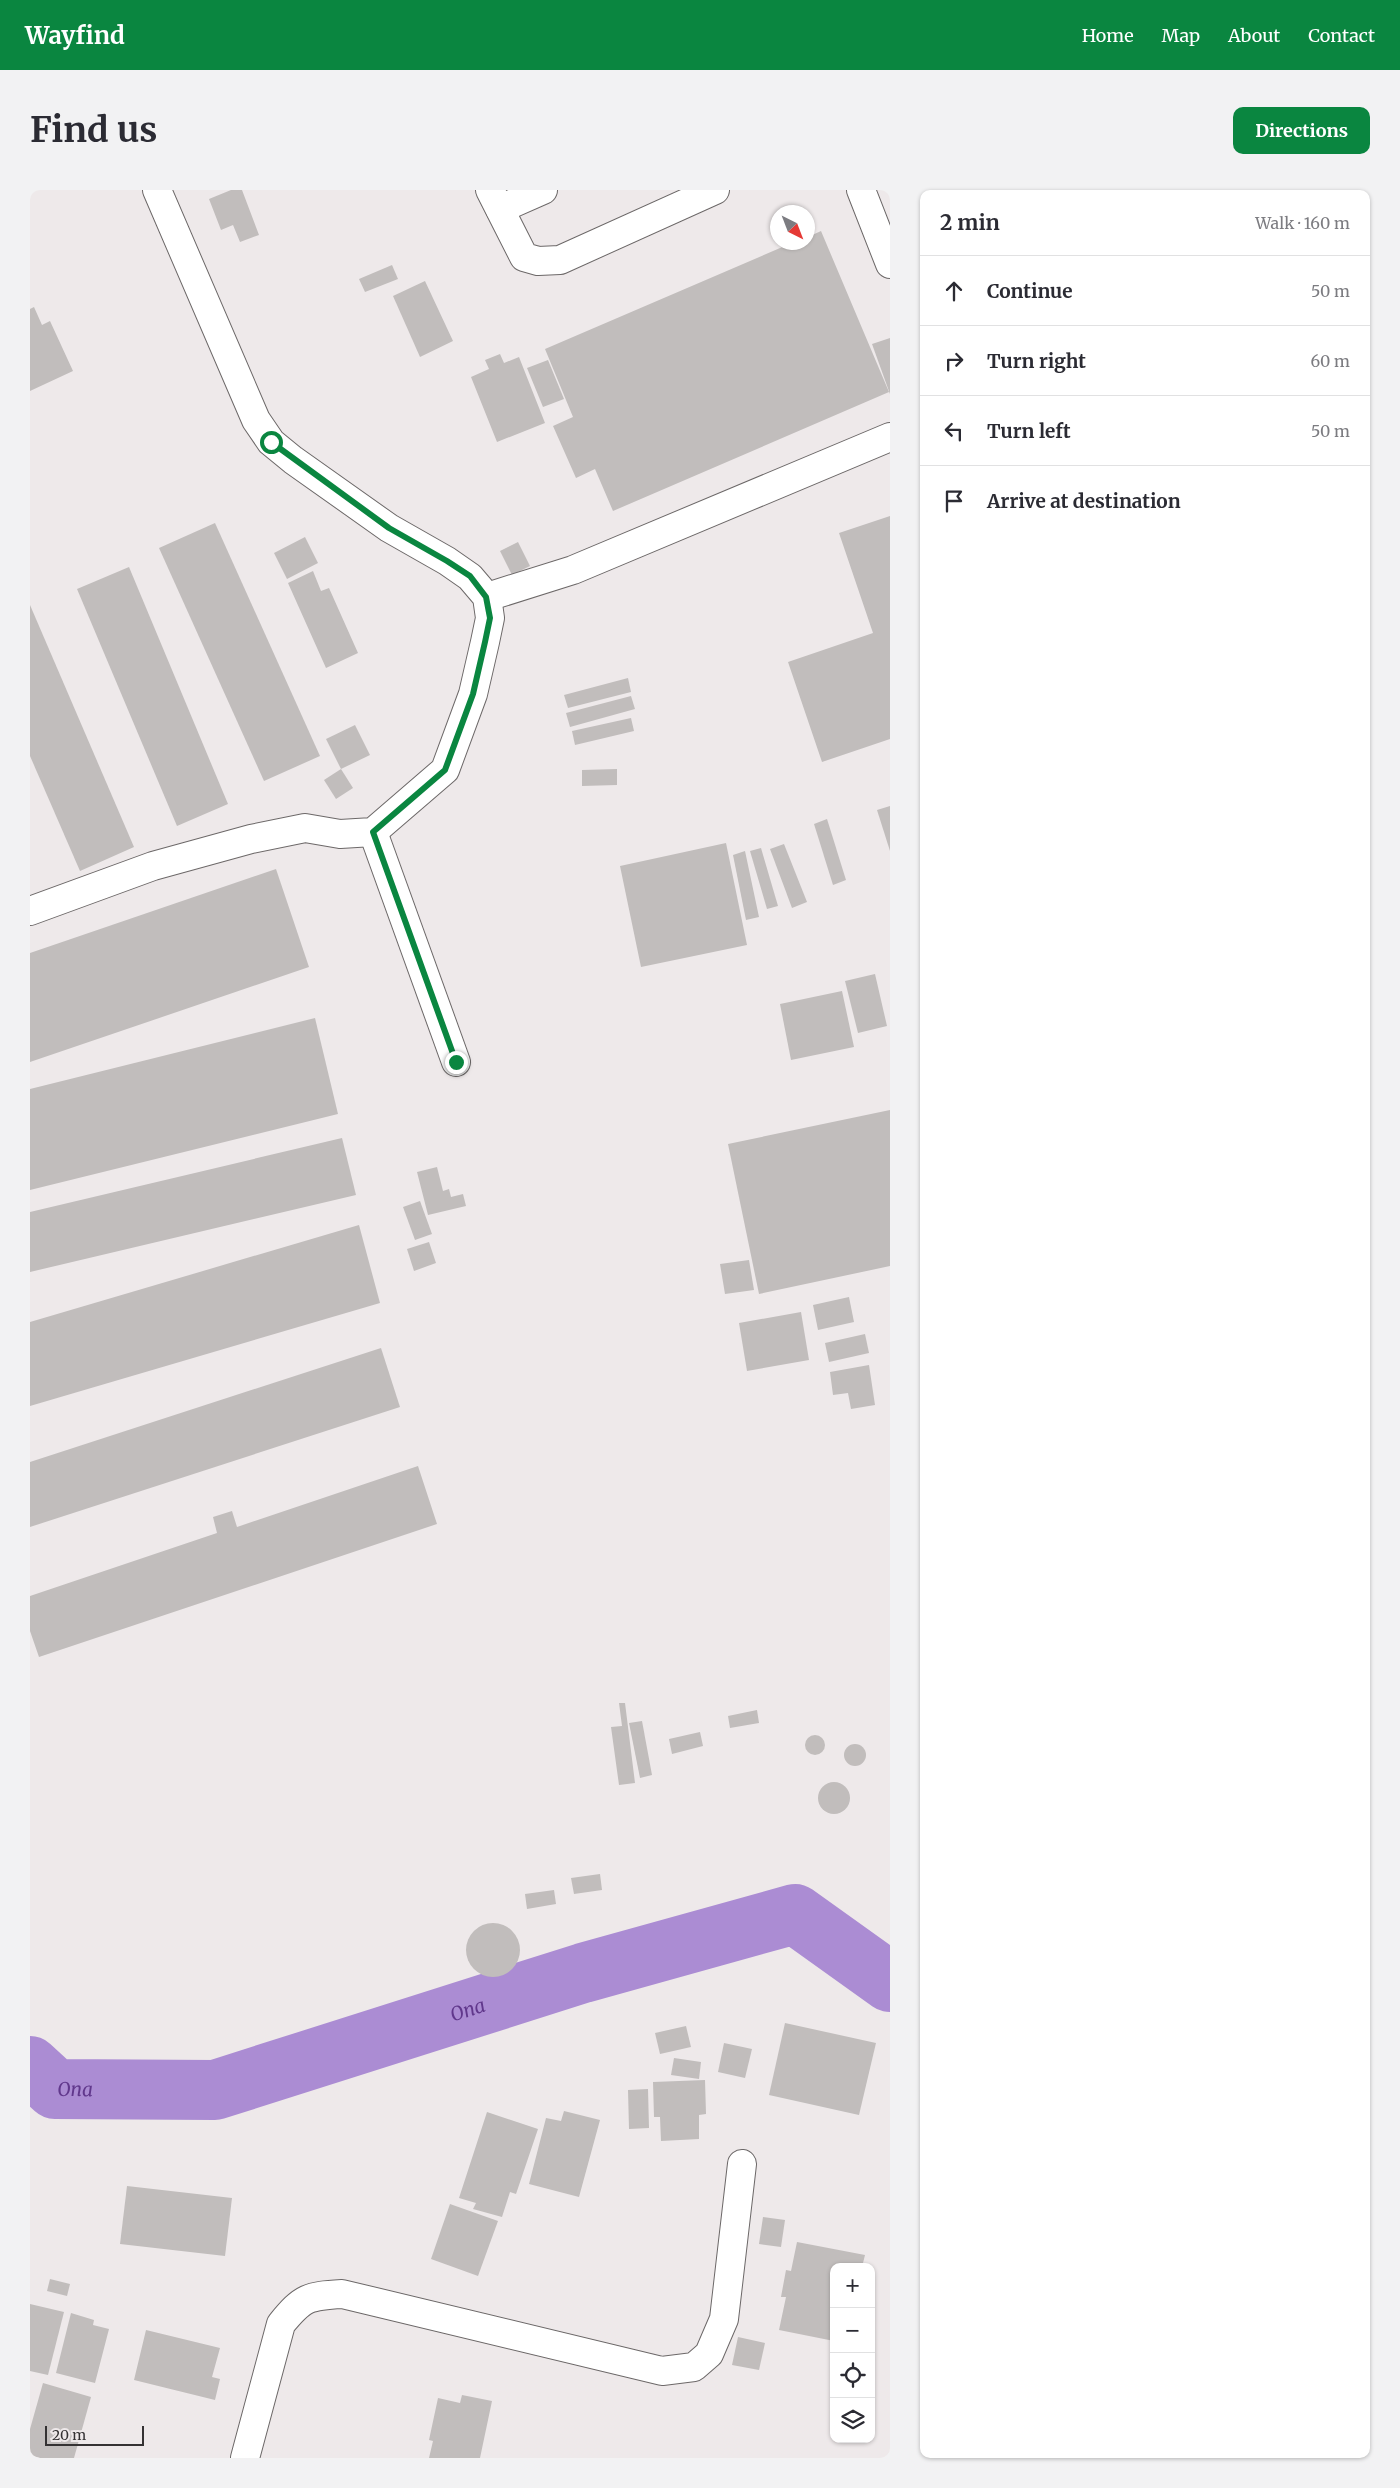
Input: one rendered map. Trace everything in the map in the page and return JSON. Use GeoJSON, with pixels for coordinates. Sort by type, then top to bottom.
{"type":"FeatureCollection","features":[{"type":"Feature","properties":{"kind":"street"},"geometry":{"type":"LineString","coordinates":[[30,911],[153,866],[251,839],[305,828],[340,834],[373,832],[445,770],[473,694],[490,618],[486,597],[470,576],[389,528],[271,442],[256,420],[157,190]]}},
{"type":"Feature","properties":{"kind":"street"},"geometry":{"type":"LineString","coordinates":[[543,190],[495,199],[524,257],[538,261],[560,260],[715,190]]}},
{"type":"Feature","properties":{"kind":"street"},"geometry":{"type":"LineString","coordinates":[[860,190],[890,264]]}},
{"type":"Feature","properties":{"kind":"street"},"geometry":{"type":"LineString","coordinates":[[486,597],[574,570],[890,437]]}},
{"type":"Feature","properties":{"kind":"street"},"geometry":{"type":"LineString","coordinates":[[373,832],[456,1062]]}},
{"type":"Feature","properties":{"kind":"street"},"geometry":{"type":"LineString","coordinates":[[245,2458],[281,2324],[292,2310],[304,2300],[314,2296],[342,2294],[662,2371],[694,2367],[709,2354],[724,2319],[742,2164]]}},
{"type":"Feature","properties":{"kind":"building"},"geometry":{"type":"Polygon","coordinates":[[[231,190],[242,190],[259,235],[240,242],[233,225],[221,230],[209,199],[231,190]]]}},
{"type":"Feature","properties":{"kind":"building"},"geometry":{"type":"Polygon","coordinates":[[[821,231],[889,392],[613,511],[595,469],[576,478],[553,426],[573,417],[545,349],[775,250],[815,250],[815,234],[821,231]]]}},
{"type":"Feature","properties":{"kind":"building"},"geometry":{"type":"Polygon","coordinates":[[[392,265],[398,279],[365,292],[359,279],[392,265]]]}},
{"type":"Feature","properties":{"kind":"building"},"geometry":{"type":"Polygon","coordinates":[[[425,281],[453,341],[420,357],[393,296],[425,281]]]}},
{"type":"Feature","properties":{"kind":"building"},"geometry":{"type":"Polygon","coordinates":[[[34,307],[42,325],[50,321],[73,371],[30,391],[30,309],[34,307]]]}},
{"type":"Feature","properties":{"kind":"building"},"geometry":{"type":"Polygon","coordinates":[[[890,338],[890,394],[872,344],[890,338]]]}},
{"type":"Feature","properties":{"kind":"building"},"geometry":{"type":"Polygon","coordinates":[[[500,354],[504,363],[519,357],[545,423],[497,442],[471,377],[489,369],[485,360],[500,354]]]}},
{"type":"Feature","properties":{"kind":"building"},"geometry":{"type":"Polygon","coordinates":[[[548,360],[564,399],[543,407],[527,368],[548,360]]]}},
{"type":"Feature","properties":{"kind":"building"},"geometry":{"type":"Polygon","coordinates":[[[890,516],[890,739],[822,762],[788,662],[873,633],[839,533],[890,516]]]}},
{"type":"Feature","properties":{"kind":"building"},"geometry":{"type":"Polygon","coordinates":[[[215,523],[320,756],[264,781],[159,548],[215,523]]]}},
{"type":"Feature","properties":{"kind":"building"},"geometry":{"type":"Polygon","coordinates":[[[305,537],[318,563],[287,579],[274,553],[305,537]]]}},
{"type":"Feature","properties":{"kind":"building"},"geometry":{"type":"Polygon","coordinates":[[[518,542],[530,566],[512,575],[500,551],[518,542]]]}},
{"type":"Feature","properties":{"kind":"building"},"geometry":{"type":"Polygon","coordinates":[[[129,567],[228,804],[177,826],[77,589],[129,567]]]}},
{"type":"Feature","properties":{"kind":"building"},"geometry":{"type":"Polygon","coordinates":[[[313,571],[321,591],[329,588],[358,653],[326,668],[288,583],[313,571]]]}},
{"type":"Feature","properties":{"kind":"building"},"geometry":{"type":"Polygon","coordinates":[[[30,605],[134,847],[80,871],[30,756],[30,605]]]}},
{"type":"Feature","properties":{"kind":"building"},"geometry":{"type":"Polygon","coordinates":[[[628,678],[631,692],[568,708],[564,695],[628,678]]]}},
{"type":"Feature","properties":{"kind":"building"},"geometry":{"type":"Polygon","coordinates":[[[631,696],[635,709],[570,727],[566,713],[631,696]]]}},
{"type":"Feature","properties":{"kind":"building"},"geometry":{"type":"Polygon","coordinates":[[[631,718],[634,731],[575,745],[572,731],[631,718]]]}},
{"type":"Feature","properties":{"kind":"building"},"geometry":{"type":"Polygon","coordinates":[[[355,725],[370,755],[341,769],[326,739],[355,725]]]}},
{"type":"Feature","properties":{"kind":"building"},"geometry":{"type":"Polygon","coordinates":[[[341,769],[353,788],[336,799],[324,780],[341,769]]]}},
{"type":"Feature","properties":{"kind":"building"},"geometry":{"type":"Polygon","coordinates":[[[617,769],[617,785],[582,786],[582,770],[617,769]]]}},
{"type":"Feature","properties":{"kind":"building"},"geometry":{"type":"Polygon","coordinates":[[[890,806],[890,851],[877,810],[890,806]]]}},
{"type":"Feature","properties":{"kind":"building"},"geometry":{"type":"Polygon","coordinates":[[[827,819],[846,880],[833,885],[814,824],[827,819]]]}},
{"type":"Feature","properties":{"kind":"building"},"geometry":{"type":"Polygon","coordinates":[[[726,843],[747,945],[641,967],[620,866],[726,843]]]}},
{"type":"Feature","properties":{"kind":"building"},"geometry":{"type":"Polygon","coordinates":[[[784,844],[807,902],[792,908],[770,849],[784,844]]]}},
{"type":"Feature","properties":{"kind":"building"},"geometry":{"type":"Polygon","coordinates":[[[761,848],[778,906],[767,909],[750,851],[761,848]]]}},
{"type":"Feature","properties":{"kind":"building"},"geometry":{"type":"Polygon","coordinates":[[[745,851],[759,917],[746,920],[733,855],[745,851]]]}},
{"type":"Feature","properties":{"kind":"building"},"geometry":{"type":"Polygon","coordinates":[[[276,869],[309,967],[30,1062],[30,953],[276,869]]]}},
{"type":"Feature","properties":{"kind":"building"},"geometry":{"type":"Polygon","coordinates":[[[875,974],[887,1026],[858,1033],[845,981],[875,974]]]}},
{"type":"Feature","properties":{"kind":"building"},"geometry":{"type":"Polygon","coordinates":[[[842,991],[854,1047],[791,1060],[780,1004],[842,991]]]}},
{"type":"Feature","properties":{"kind":"building"},"geometry":{"type":"Polygon","coordinates":[[[315,1018],[338,1114],[30,1190],[30,1089],[315,1018]]]}},
{"type":"Feature","properties":{"kind":"building"},"geometry":{"type":"Polygon","coordinates":[[[890,1110],[890,1266],[759,1294],[728,1144],[890,1110]]]}},
{"type":"Feature","properties":{"kind":"building"},"geometry":{"type":"Polygon","coordinates":[[[342,1138],[356,1195],[30,1272],[30,1212],[342,1138]]]}},
{"type":"Feature","properties":{"kind":"building"},"geometry":{"type":"Polygon","coordinates":[[[437,1167],[443,1191],[449,1189],[451,1197],[463,1194],[466,1206],[428,1215],[417,1172],[437,1167]]]}},
{"type":"Feature","properties":{"kind":"building"},"geometry":{"type":"Polygon","coordinates":[[[420,1201],[432,1234],[415,1240],[403,1207],[420,1201]]]}},
{"type":"Feature","properties":{"kind":"building"},"geometry":{"type":"Polygon","coordinates":[[[359,1225],[380,1303],[30,1406],[30,1322],[359,1225]]]}},
{"type":"Feature","properties":{"kind":"building"},"geometry":{"type":"Polygon","coordinates":[[[429,1242],[436,1263],[414,1271],[407,1249],[429,1242]]]}},
{"type":"Feature","properties":{"kind":"building"},"geometry":{"type":"Polygon","coordinates":[[[749,1260],[754,1290],[725,1294],[720,1264],[749,1260]]]}},
{"type":"Feature","properties":{"kind":"building"},"geometry":{"type":"Polygon","coordinates":[[[849,1297],[854,1322],[818,1330],[813,1305],[849,1297]]]}},
{"type":"Feature","properties":{"kind":"building"},"geometry":{"type":"Polygon","coordinates":[[[801,1312],[809,1360],[747,1371],[739,1323],[801,1312]]]}},
{"type":"Feature","properties":{"kind":"building"},"geometry":{"type":"Polygon","coordinates":[[[865,1334],[869,1353],[829,1362],[825,1343],[865,1334]]]}},
{"type":"Feature","properties":{"kind":"building"},"geometry":{"type":"Polygon","coordinates":[[[381,1348],[400,1407],[30,1527],[30,1462],[381,1348]]]}},
{"type":"Feature","properties":{"kind":"building"},"geometry":{"type":"Polygon","coordinates":[[[869,1365],[875,1405],[851,1409],[848,1393],[833,1395],[830,1372],[869,1365]]]}},
{"type":"Feature","properties":{"kind":"building"},"geometry":{"type":"Polygon","coordinates":[[[418,1466],[437,1524],[39,1657],[30,1631],[30,1596],[217,1533],[213,1517],[232,1511],[237,1527],[418,1466]]]}},
{"type":"Feature","properties":{"kind":"building"},"geometry":{"type":"Polygon","coordinates":[[[619,1703],[625,1703],[635,1783],[619,1785],[611,1727],[622,1726],[619,1703]]]}},
{"type":"Feature","properties":{"kind":"building"},"geometry":{"type":"Polygon","coordinates":[[[757,1710],[759,1723],[730,1728],[728,1716],[757,1710]]]}},
{"type":"Feature","properties":{"kind":"building"},"geometry":{"type":"Polygon","coordinates":[[[642,1721],[652,1775],[640,1778],[629,1723],[642,1721]]]}},
{"type":"Feature","properties":{"kind":"building"},"geometry":{"type":"Polygon","coordinates":[[[700,1732],[703,1746],[672,1754],[669,1739],[700,1732]]]}},
{"type":"Feature","properties":{"kind":"building"},"geometry":{"type":"Polygon","coordinates":[[[815,1735],[822,1738],[825,1745],[822,1752],[815,1755],[808,1752],[805,1745],[808,1738],[815,1735]]]}},
{"type":"Feature","properties":{"kind":"building"},"geometry":{"type":"Polygon","coordinates":[[[855,1744],[863,1747],[866,1755],[863,1763],[855,1766],[847,1763],[844,1755],[847,1747],[855,1744]]]}},
{"type":"Feature","properties":{"kind":"building"},"geometry":{"type":"Polygon","coordinates":[[[834,1782],[840,1783],[845,1787],[849,1792],[849,1804],[845,1809],[840,1813],[834,1814],[828,1813],[823,1809],[819,1804],[818,1798],[819,1792],[823,1787],[828,1783],[834,1782]]]}},
{"type":"Feature","properties":{"kind":"building"},"geometry":{"type":"Polygon","coordinates":[[[600,1874],[602,1890],[574,1894],[571,1878],[600,1874]]]}},
{"type":"Feature","properties":{"kind":"building"},"geometry":{"type":"Polygon","coordinates":[[[554,1890],[556,1904],[527,1909],[525,1894],[554,1890]]]}},
{"type":"Feature","properties":{"kind":"building"},"geometry":{"type":"Polygon","coordinates":[[[493,1923],[503,1925],[512,1931],[518,1940],[520,1950],[518,1960],[512,1969],[503,1975],[493,1977],[483,1975],[474,1969],[468,1960],[466,1950],[468,1940],[474,1931],[483,1925],[493,1923]]]}},
{"type":"Feature","properties":{"kind":"building"},"geometry":{"type":"Polygon","coordinates":[[[785,2023],[876,2043],[859,2115],[769,2095],[785,2023]]]}},
{"type":"Feature","properties":{"kind":"building"},"geometry":{"type":"Polygon","coordinates":[[[686,2026],[691,2047],[660,2054],[655,2033],[686,2026]]]}},
{"type":"Feature","properties":{"kind":"building"},"geometry":{"type":"Polygon","coordinates":[[[724,2043],[752,2049],[745,2078],[718,2072],[724,2043]]]}},
{"type":"Feature","properties":{"kind":"building"},"geometry":{"type":"Polygon","coordinates":[[[674,2058],[701,2062],[699,2079],[671,2075],[674,2058]]]}},
{"type":"Feature","properties":{"kind":"building"},"geometry":{"type":"Polygon","coordinates":[[[705,2080],[706,2114],[699,2115],[699,2139],[661,2141],[660,2117],[654,2117],[653,2082],[705,2080]]]}},
{"type":"Feature","properties":{"kind":"building"},"geometry":{"type":"Polygon","coordinates":[[[648,2089],[649,2128],[629,2129],[628,2090],[648,2089]]]}},
{"type":"Feature","properties":{"kind":"building"},"geometry":{"type":"Polygon","coordinates":[[[564,2111],[600,2120],[579,2197],[529,2184],[546,2118],[561,2121],[564,2111]]]}},
{"type":"Feature","properties":{"kind":"building"},"geometry":{"type":"Polygon","coordinates":[[[487,2112],[538,2129],[516,2194],[510,2192],[502,2217],[473,2209],[476,2203],[459,2198],[487,2112]]]}},
{"type":"Feature","properties":{"kind":"building"},"geometry":{"type":"Polygon","coordinates":[[[127,2186],[232,2198],[225,2256],[120,2244],[127,2186]]]}},
{"type":"Feature","properties":{"kind":"building"},"geometry":{"type":"Polygon","coordinates":[[[450,2204],[498,2221],[478,2276],[431,2259],[450,2204]]]}},
{"type":"Feature","properties":{"kind":"building"},"geometry":{"type":"Polygon","coordinates":[[[763,2217],[785,2220],[781,2247],[759,2244],[763,2217]]]}},
{"type":"Feature","properties":{"kind":"building"},"geometry":{"type":"Polygon","coordinates":[[[797,2242],[865,2255],[863,2263],[830,2263],[830,2340],[779,2330],[786,2297],[781,2297],[786,2270],[791,2271],[797,2242]]]}},
{"type":"Feature","properties":{"kind":"building"},"geometry":{"type":"Polygon","coordinates":[[[50,2279],[70,2284],[67,2296],[47,2291],[50,2279]]]}},
{"type":"Feature","properties":{"kind":"building"},"geometry":{"type":"Polygon","coordinates":[[[30,2304],[64,2312],[48,2375],[30,2371],[30,2304]]]}},
{"type":"Feature","properties":{"kind":"building"},"geometry":{"type":"Polygon","coordinates":[[[71,2313],[94,2320],[93,2325],[109,2329],[95,2383],[56,2373],[71,2313]]]}},
{"type":"Feature","properties":{"kind":"building"},"geometry":{"type":"Polygon","coordinates":[[[146,2330],[220,2348],[212,2377],[220,2379],[215,2400],[134,2380],[146,2330]]]}},
{"type":"Feature","properties":{"kind":"building"},"geometry":{"type":"Polygon","coordinates":[[[738,2337],[765,2343],[759,2370],[732,2365],[738,2337]]]}},
{"type":"Feature","properties":{"kind":"building"},"geometry":{"type":"Polygon","coordinates":[[[43,2383],[91,2397],[74,2458],[40,2458],[30,2455],[30,2429],[43,2383]]]}},
{"type":"Feature","properties":{"kind":"building"},"geometry":{"type":"Polygon","coordinates":[[[462,2395],[492,2401],[480,2458],[429,2458],[433,2441],[429,2440],[438,2398],[460,2403],[462,2395]]]}},
{"type":"Feature","properties":{"kind":"waterway","name":"Ona"},"geometry":{"type":"LineString","coordinates":[[30,2066],[55,2089],[215,2090],[583,1973],[795,1914],[890,1982]]}},
{"type":"Feature","properties":{"kind":"route"},"geometry":{"type":"LineString","coordinates":[[271,442],[293,460],[389,528],[470,576],[486,597],[490,618],[473,694],[445,770],[373,832],[456,1062]]}}]}
